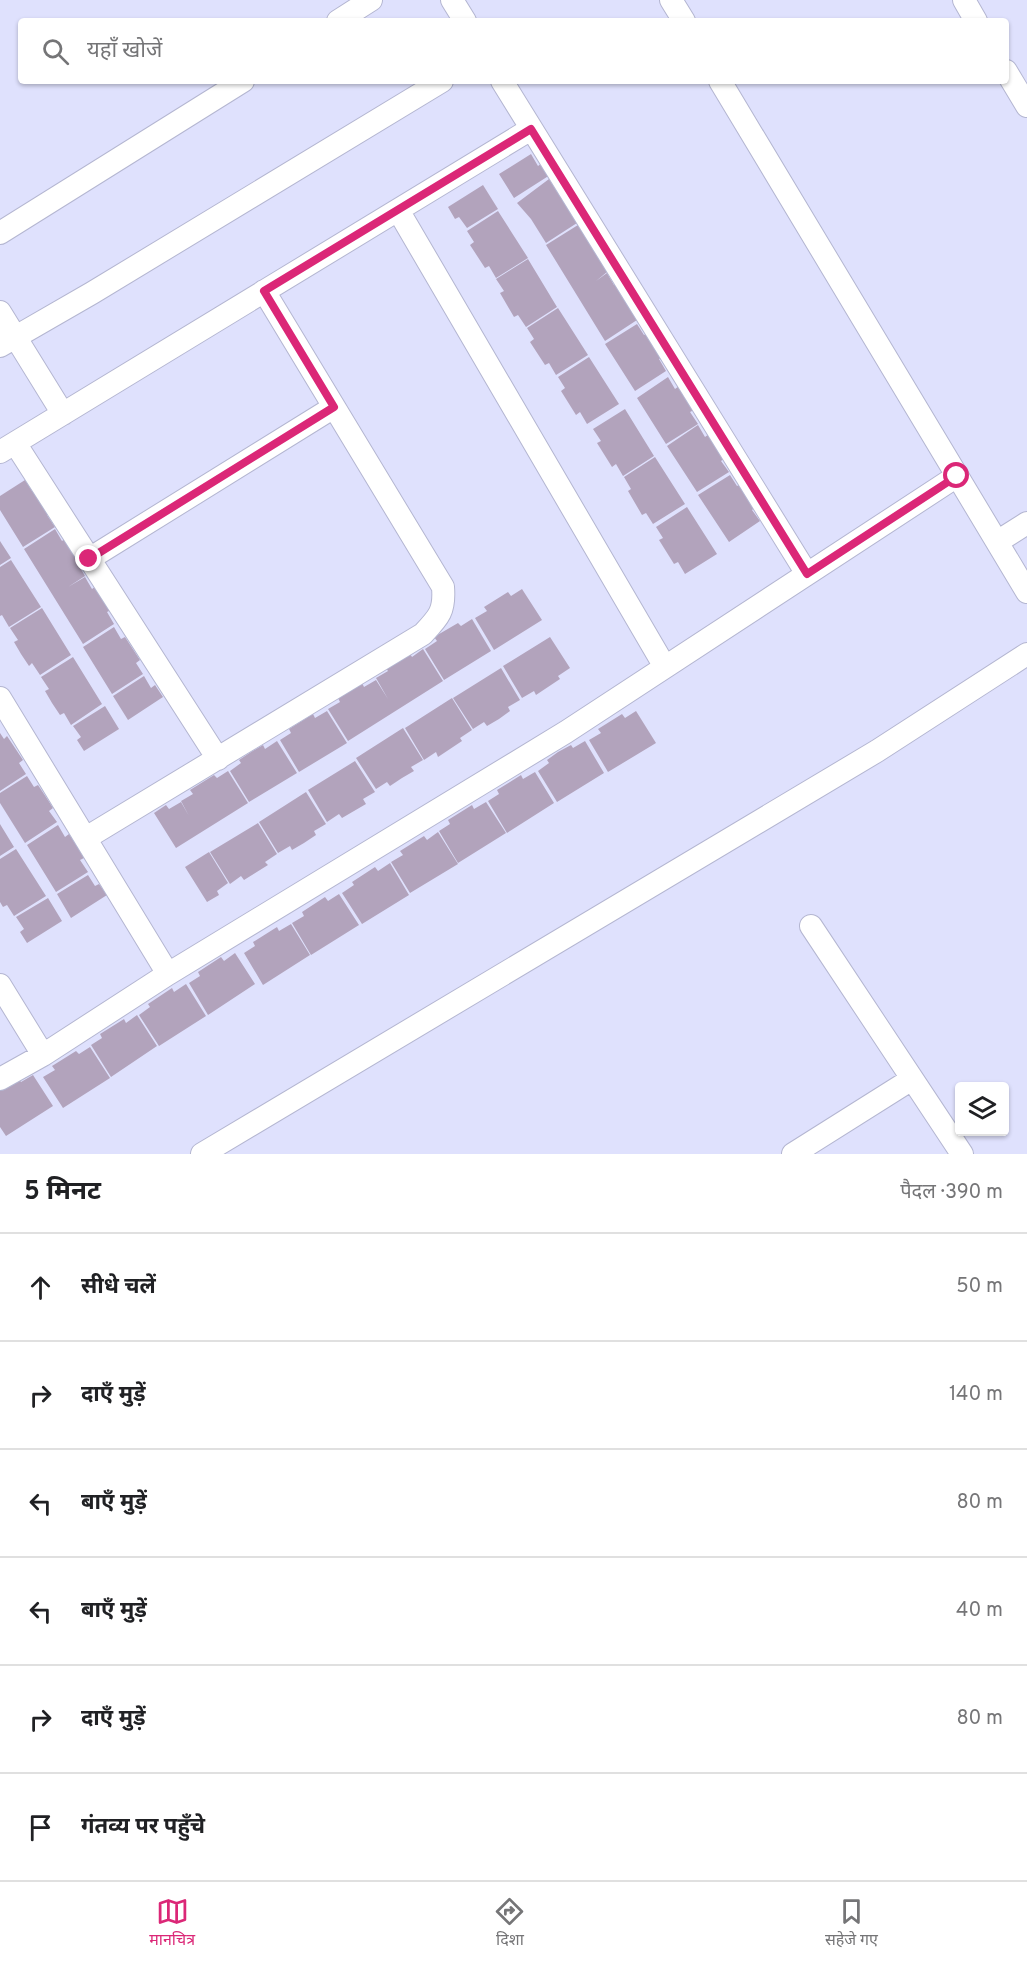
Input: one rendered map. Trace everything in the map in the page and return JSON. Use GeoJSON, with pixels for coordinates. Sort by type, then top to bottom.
{"type":"FeatureCollection","features":[{"type":"Feature","properties":{"kind":"street"},"geometry":{"type":"LineString","coordinates":[[343,18],[371,0]]}},
{"type":"Feature","properties":{"kind":"street"},"geometry":{"type":"LineString","coordinates":[[452,0],[463,18]]}},
{"type":"Feature","properties":{"kind":"street"},"geometry":{"type":"LineString","coordinates":[[671,0],[682,18]]}},
{"type":"Feature","properties":{"kind":"street"},"geometry":{"type":"LineString","coordinates":[[964,0],[974,18]]}},
{"type":"Feature","properties":{"kind":"street"},"geometry":{"type":"LineString","coordinates":[[1009,76],[1027,106]]}},
{"type":"Feature","properties":{"kind":"street"},"geometry":{"type":"LineString","coordinates":[[0,233],[238,84]]}},
{"type":"Feature","properties":{"kind":"street"},"geometry":{"type":"LineString","coordinates":[[8,342],[437,84]]}},
{"type":"Feature","properties":{"kind":"street"},"geometry":{"type":"LineString","coordinates":[[504,84],[807,574]]}},
{"type":"Feature","properties":{"kind":"street"},"geometry":{"type":"LineString","coordinates":[[722,84],[1027,591]]}},
{"type":"Feature","properties":{"kind":"street"},"geometry":{"type":"LineString","coordinates":[[218,759],[89,559],[7,448],[531,129]]}},
{"type":"Feature","properties":{"kind":"street"},"geometry":{"type":"LineString","coordinates":[[398,210],[665,667]]}},
{"type":"Feature","properties":{"kind":"street"},"geometry":{"type":"LineString","coordinates":[[86,838],[423,634],[440,616],[444,602],[443,587],[264,291]]}},
{"type":"Feature","properties":{"kind":"street"},"geometry":{"type":"LineString","coordinates":[[0,312],[8,342],[63,414]]}},
{"type":"Feature","properties":{"kind":"street"},"geometry":{"type":"LineString","coordinates":[[89,559],[334,407]]}},
{"type":"Feature","properties":{"kind":"street"},"geometry":{"type":"LineString","coordinates":[[0,1079],[43,1055],[168,974],[566,732],[957,476]]}},
{"type":"Feature","properties":{"kind":"street"},"geometry":{"type":"LineString","coordinates":[[997,542],[1027,523]]}},
{"type":"Feature","properties":{"kind":"street"},"geometry":{"type":"LineString","coordinates":[[202,1154],[877,751],[1027,654]]}},
{"type":"Feature","properties":{"kind":"street"},"geometry":{"type":"LineString","coordinates":[[0,698],[168,974]]}},
{"type":"Feature","properties":{"kind":"street"},"geometry":{"type":"LineString","coordinates":[[811,926],[962,1154]]}},
{"type":"Feature","properties":{"kind":"street"},"geometry":{"type":"LineString","coordinates":[[0,985],[43,1055]]}},
{"type":"Feature","properties":{"kind":"street"},"geometry":{"type":"LineString","coordinates":[[793,1154],[912,1079]]}},
{"type":"Feature","properties":{"kind":"building"},"geometry":{"type":"Polygon","coordinates":[[[531,154],[538,166],[542,163],[550,175],[514,198],[499,174],[531,154]]]}},
{"type":"Feature","properties":{"kind":"building"},"geometry":{"type":"Polygon","coordinates":[[[549,179],[577,223],[546,243],[531,219],[517,203],[549,179]]]}},
{"type":"Feature","properties":{"kind":"building"},"geometry":{"type":"Polygon","coordinates":[[[483,185],[498,209],[467,228],[459,217],[455,219],[448,207],[483,185]]]}},
{"type":"Feature","properties":{"kind":"building"},"geometry":{"type":"Polygon","coordinates":[[[498,211],[528,258],[496,278],[489,266],[485,268],[470,245],[474,242],[467,231],[498,211]]]}},
{"type":"Feature","properties":{"kind":"building"},"geometry":{"type":"Polygon","coordinates":[[[578,225],[607,272],[596,281],[607,273],[614,285],[618,283],[633,306],[630,309],[637,320],[605,341],[546,245],[578,225]]]}},
{"type":"Feature","properties":{"kind":"building"},"geometry":{"type":"Polygon","coordinates":[[[528,259],[557,307],[526,327],[518,315],[514,317],[500,293],[504,291],[496,279],[528,259]]]}},
{"type":"Feature","properties":{"kind":"building"},"geometry":{"type":"Polygon","coordinates":[[[558,308],[588,355],[556,375],[549,363],[545,365],[530,342],[534,339],[527,328],[558,308]]]}},
{"type":"Feature","properties":{"kind":"building"},"geometry":{"type":"Polygon","coordinates":[[[637,324],[644,335],[648,333],[663,357],[659,359],[666,371],[635,391],[605,344],[637,324]]]}},
{"type":"Feature","properties":{"kind":"building"},"geometry":{"type":"Polygon","coordinates":[[[589,357],[619,404],[587,424],[580,412],[576,415],[561,391],[565,388],[558,377],[589,357]]]}},
{"type":"Feature","properties":{"kind":"building"},"geometry":{"type":"Polygon","coordinates":[[[668,377],[675,389],[679,386],[694,410],[690,412],[698,424],[666,444],[637,398],[668,377]]]}},
{"type":"Feature","properties":{"kind":"building"},"geometry":{"type":"Polygon","coordinates":[[[625,409],[654,456],[623,476],[616,464],[612,467],[597,443],[601,441],[593,429],[625,409]]]}},
{"type":"Feature","properties":{"kind":"building"},"geometry":{"type":"Polygon","coordinates":[[[698,425],[705,437],[709,434],[725,458],[721,461],[729,472],[697,492],[667,446],[698,425]]]}},
{"type":"Feature","properties":{"kind":"building"},"geometry":{"type":"Polygon","coordinates":[[[655,457],[685,504],[653,524],[646,513],[642,515],[628,491],[631,489],[624,477],[655,457]]]}},
{"type":"Feature","properties":{"kind":"building"},"geometry":{"type":"Polygon","coordinates":[[[730,475],[737,486],[741,484],[756,507],[752,510],[760,521],[729,542],[698,495],[730,475]]]}},
{"type":"Feature","properties":{"kind":"building"},"geometry":{"type":"Polygon","coordinates":[[[25,480],[32,491],[36,489],[51,512],[47,515],[55,527],[23,547],[0,510],[0,496],[25,480]]]}},
{"type":"Feature","properties":{"kind":"building"},"geometry":{"type":"Polygon","coordinates":[[[687,507],[717,554],[685,574],[678,562],[674,564],[659,540],[663,538],[656,527],[687,507]]]}},
{"type":"Feature","properties":{"kind":"building"},"geometry":{"type":"Polygon","coordinates":[[[55,529],[62,541],[66,538],[81,562],[78,564],[85,576],[68,587],[85,577],[92,589],[96,586],[111,610],[107,612],[114,624],[83,644],[24,549],[55,529]]]}},
{"type":"Feature","properties":{"kind":"building"},"geometry":{"type":"Polygon","coordinates":[[[0,541],[11,558],[0,565],[0,541]]]}},
{"type":"Feature","properties":{"kind":"building"},"geometry":{"type":"Polygon","coordinates":[[[11,560],[41,607],[9,627],[2,615],[0,616],[0,567],[11,560]]]}},
{"type":"Feature","properties":{"kind":"building"},"geometry":{"type":"Polygon","coordinates":[[[522,589],[542,620],[494,650],[475,618],[487,611],[484,607],[508,592],[511,596],[522,589]]]}},
{"type":"Feature","properties":{"kind":"building"},"geometry":{"type":"Polygon","coordinates":[[[42,608],[71,655],[40,675],[32,663],[29,666],[21,654],[14,642],[18,640],[10,628],[42,608]]]}},
{"type":"Feature","properties":{"kind":"building"},"geometry":{"type":"Polygon","coordinates":[[[472,619],[491,651],[444,680],[425,649],[437,641],[434,637],[458,623],[461,626],[472,619]]]}},
{"type":"Feature","properties":{"kind":"building"},"geometry":{"type":"Polygon","coordinates":[[[114,627],[121,639],[125,637],[140,660],[136,663],[143,674],[112,694],[83,647],[114,627]]]}},
{"type":"Feature","properties":{"kind":"building"},"geometry":{"type":"Polygon","coordinates":[[[550,637],[570,668],[558,676],[560,679],[536,695],[534,691],[522,698],[503,666],[550,637]]]}},
{"type":"Feature","properties":{"kind":"building"},"geometry":{"type":"Polygon","coordinates":[[[423,649],[443,681],[348,741],[328,709],[340,702],[338,698],[362,683],[364,687],[376,680],[388,699],[376,678],[388,671],[385,667],[409,652],[412,657],[423,649]]]}},
{"type":"Feature","properties":{"kind":"building"},"geometry":{"type":"Polygon","coordinates":[[[73,657],[102,704],[71,725],[64,713],[60,715],[52,703],[45,691],[49,689],[41,677],[73,657]]]}},
{"type":"Feature","properties":{"kind":"building"},"geometry":{"type":"Polygon","coordinates":[[[501,668],[520,700],[508,707],[510,711],[499,719],[487,726],[484,722],[473,729],[453,698],[501,668]]]}},
{"type":"Feature","properties":{"kind":"building"},"geometry":{"type":"Polygon","coordinates":[[[144,676],[151,688],[155,685],[163,697],[128,720],[113,696],[144,676]]]}},
{"type":"Feature","properties":{"kind":"building"},"geometry":{"type":"Polygon","coordinates":[[[452,698],[472,730],[460,738],[462,741],[438,757],[436,752],[424,760],[405,728],[452,698]]]}},
{"type":"Feature","properties":{"kind":"building"},"geometry":{"type":"Polygon","coordinates":[[[105,706],[119,729],[84,751],[77,740],[81,737],[73,726],[105,706]]]}},
{"type":"Feature","properties":{"kind":"building"},"geometry":{"type":"Polygon","coordinates":[[[327,711],[347,743],[299,772],[280,740],[291,733],[289,729],[313,714],[315,718],[327,711]]]}},
{"type":"Feature","properties":{"kind":"building"},"geometry":{"type":"Polygon","coordinates":[[[636,711],[656,743],[608,772],[589,740],[601,733],[598,729],[622,714],[625,718],[636,711]]]}},
{"type":"Feature","properties":{"kind":"building"},"geometry":{"type":"Polygon","coordinates":[[[403,728],[423,760],[411,767],[414,771],[390,786],[387,782],[376,789],[356,758],[403,728]]]}},
{"type":"Feature","properties":{"kind":"building"},"geometry":{"type":"Polygon","coordinates":[[[0,733],[4,739],[7,736],[23,760],[19,763],[26,774],[0,791],[0,733]]]}},
{"type":"Feature","properties":{"kind":"building"},"geometry":{"type":"Polygon","coordinates":[[[277,741],[297,773],[249,802],[230,771],[241,763],[239,760],[251,752],[263,745],[265,749],[277,741]]]}},
{"type":"Feature","properties":{"kind":"building"},"geometry":{"type":"Polygon","coordinates":[[[585,741],[604,773],[557,802],[538,771],[558,752],[571,745],[573,748],[585,741]]]}},
{"type":"Feature","properties":{"kind":"building"},"geometry":{"type":"Polygon","coordinates":[[[355,761],[375,792],[363,799],[366,804],[342,818],[339,814],[327,822],[308,790],[355,761]]]}},
{"type":"Feature","properties":{"kind":"building"},"geometry":{"type":"Polygon","coordinates":[[[228,771],[248,803],[176,848],[154,813],[166,805],[169,809],[181,802],[189,816],[181,801],[193,794],[190,790],[214,775],[217,778],[228,771]]]}},
{"type":"Feature","properties":{"kind":"building"},"geometry":{"type":"Polygon","coordinates":[[[535,772],[554,803],[507,833],[488,801],[499,794],[497,790],[521,775],[523,779],[535,772]]]}},
{"type":"Feature","properties":{"kind":"building"},"geometry":{"type":"Polygon","coordinates":[[[27,776],[34,787],[38,785],[46,797],[53,808],[49,811],[57,822],[25,843],[0,803],[0,793],[27,776]]]}},
{"type":"Feature","properties":{"kind":"building"},"geometry":{"type":"Polygon","coordinates":[[[306,792],[326,824],[314,831],[316,835],[304,843],[292,850],[290,846],[278,853],[259,822],[306,792]]]}},
{"type":"Feature","properties":{"kind":"building"},"geometry":{"type":"Polygon","coordinates":[[[486,802],[506,833],[458,863],[439,831],[450,824],[448,820],[472,805],[474,809],[486,802]]]}},
{"type":"Feature","properties":{"kind":"building"},"geometry":{"type":"Polygon","coordinates":[[[258,823],[277,854],[265,862],[268,865],[244,880],[241,876],[230,884],[210,852],[258,823]]]}},
{"type":"Feature","properties":{"kind":"building"},"geometry":{"type":"Polygon","coordinates":[[[0,824],[14,847],[0,856],[0,824]]]}},
{"type":"Feature","properties":{"kind":"building"},"geometry":{"type":"Polygon","coordinates":[[[58,825],[65,837],[69,834],[77,846],[84,858],[80,860],[88,872],[56,892],[27,845],[58,825]]]}},
{"type":"Feature","properties":{"kind":"building"},"geometry":{"type":"Polygon","coordinates":[[[438,832],[458,864],[410,893],[391,862],[403,855],[400,851],[424,836],[427,840],[438,832]]]}},
{"type":"Feature","properties":{"kind":"building"},"geometry":{"type":"Polygon","coordinates":[[[16,849],[46,896],[14,916],[7,905],[3,907],[0,902],[0,859],[16,849]]]}},
{"type":"Feature","properties":{"kind":"building"},"geometry":{"type":"Polygon","coordinates":[[[209,852],[228,883],[217,891],[219,895],[207,902],[185,867],[209,852]]]}},
{"type":"Feature","properties":{"kind":"building"},"geometry":{"type":"Polygon","coordinates":[[[390,863],[409,895],[362,924],[342,893],[354,885],[352,882],[375,867],[378,871],[390,863]]]}},
{"type":"Feature","properties":{"kind":"building"},"geometry":{"type":"Polygon","coordinates":[[[88,875],[95,886],[99,884],[107,895],[71,918],[57,894],[88,875]]]}},
{"type":"Feature","properties":{"kind":"building"},"geometry":{"type":"Polygon","coordinates":[[[339,894],[359,925],[311,955],[292,923],[304,916],[302,912],[325,897],[328,901],[339,894]]]}},
{"type":"Feature","properties":{"kind":"building"},"geometry":{"type":"Polygon","coordinates":[[[48,898],[62,921],[27,943],[20,932],[24,929],[16,917],[48,898]]]}},
{"type":"Feature","properties":{"kind":"building"},"geometry":{"type":"Polygon","coordinates":[[[291,924],[310,955],[263,985],[244,953],[255,946],[253,942],[277,927],[279,931],[291,924]]]}},
{"type":"Feature","properties":{"kind":"building"},"geometry":{"type":"Polygon","coordinates":[[[235,953],[255,984],[208,1015],[189,983],[200,976],[198,972],[221,957],[224,961],[235,953]]]}},
{"type":"Feature","properties":{"kind":"building"},"geometry":{"type":"Polygon","coordinates":[[[186,984],[206,1016],[159,1046],[139,1015],[150,1007],[148,1004],[172,988],[174,992],[186,984]]]}},
{"type":"Feature","properties":{"kind":"building"},"geometry":{"type":"Polygon","coordinates":[[[137,1015],[157,1046],[111,1077],[91,1045],[102,1038],[100,1034],[124,1019],[126,1023],[137,1015]]]}},
{"type":"Feature","properties":{"kind":"building"},"geometry":{"type":"Polygon","coordinates":[[[90,1047],[110,1078],[63,1108],[43,1077],[55,1070],[52,1066],[76,1051],[79,1054],[90,1047]]]}},
{"type":"Feature","properties":{"kind":"building"},"geometry":{"type":"Polygon","coordinates":[[[33,1075],[53,1106],[6,1136],[0,1127],[0,1091],[19,1079],[21,1082],[33,1075]]]}},
{"type":"Feature","properties":{"kind":"route"},"geometry":{"type":"LineString","coordinates":[[89,559],[334,407],[264,291],[531,129],[807,574],[957,476]]}}]}
